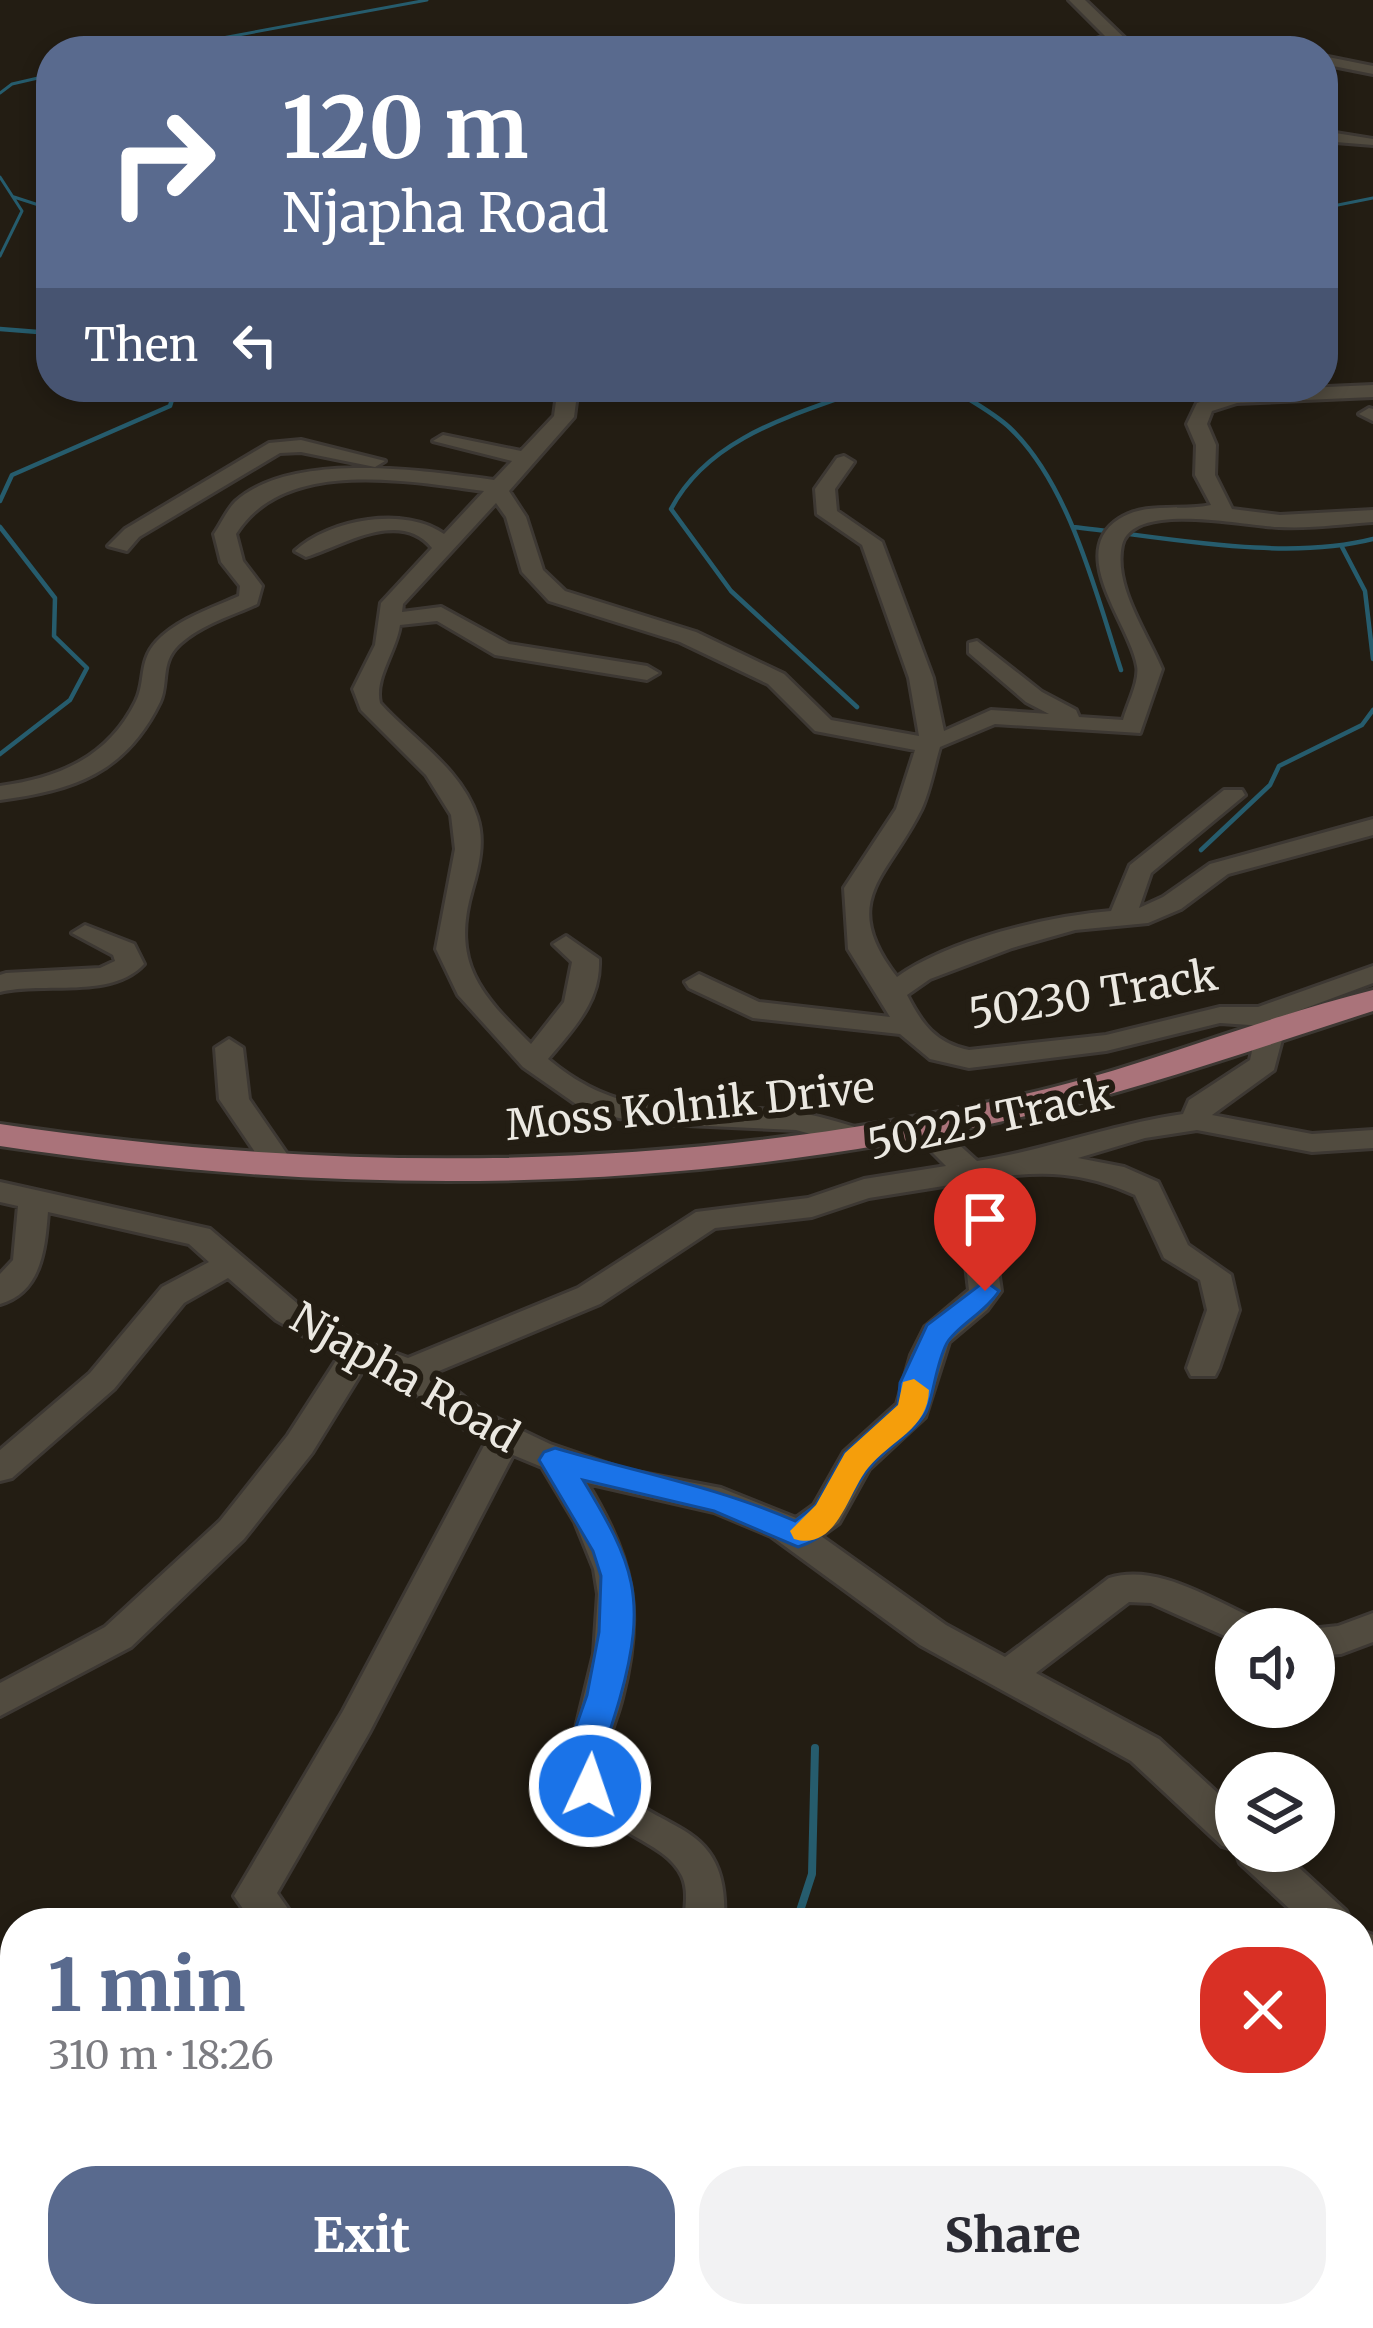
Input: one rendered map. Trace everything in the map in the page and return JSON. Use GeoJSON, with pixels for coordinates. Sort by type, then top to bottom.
{"type":"FeatureCollection","features":[{"type":"Feature","properties":{"kind":"main road","name":"Moss Kolnik Drive"},"geometry":{"type":"LineString","coordinates":[[0,1135],[281,1167],[424,1172],[586,1167],[932,1134],[1078,1092],[1274,1025],[1373,1000]]}},
{"type":"Feature","properties":{"kind":"street"},"geometry":{"type":"LineString","coordinates":[[1076,0],[1103,20],[1111,36]]}},
{"type":"Feature","properties":{"kind":"street"},"geometry":{"type":"LineString","coordinates":[[1338,63],[1373,70]]}},
{"type":"Feature","properties":{"kind":"street"},"geometry":{"type":"LineString","coordinates":[[1338,138],[1366,142]]}},
{"type":"Feature","properties":{"kind":"street"},"geometry":{"type":"LineString","coordinates":[[566,402],[564,417],[492,487],[445,550],[392,603],[386,645],[365,698],[442,778],[469,835],[449,933],[451,959],[465,985],[532,1060],[560,1088],[594,1104],[701,1119],[784,1119],[858,1138]]}},
{"type":"Feature","properties":{"kind":"street"},"geometry":{"type":"LineString","coordinates":[[1208,512],[1224,503],[1205,475],[1205,445],[1197,424],[1204,407],[1220,402]]}},
{"type":"Feature","properties":{"kind":"street"},"geometry":{"type":"LineString","coordinates":[[1304,402],[1372,407]]}},
{"type":"Feature","properties":{"kind":"street"},"geometry":{"type":"LineString","coordinates":[[443,441],[526,458]]}},
{"type":"Feature","properties":{"kind":"street"},"geometry":{"type":"LineString","coordinates":[[119,546],[132,533],[281,446],[332,452],[492,487],[516,517],[533,572],[557,596],[688,637],[776,679],[823,726],[930,743],[985,718],[1076,720],[1132,728],[1141,712],[1150,669],[1116,600],[1111,574],[1117,538],[1140,517],[1208,512],[1280,521],[1373,516]]}},
{"type":"Feature","properties":{"kind":"street","name":"50230 Track"},"geometry":{"type":"LineString","coordinates":[[844,462],[826,489],[827,514],[872,542],[922,678],[930,743],[909,809],[857,888],[861,950],[892,992],[909,1028],[932,1049],[969,1059],[1106,1043],[1220,1015],[1274,1025],[1373,974]]}},
{"type":"Feature","properties":{"kind":"street"},"geometry":{"type":"LineString","coordinates":[[0,793],[58,785],[107,757],[150,699],[151,674],[164,647],[183,631],[247,601],[251,586],[232,562],[225,534],[249,506],[289,483],[328,475],[492,487]]}},
{"type":"Feature","properties":{"kind":"street"},"geometry":{"type":"LineString","coordinates":[[306,550],[348,532],[392,526],[427,531],[438,536],[445,550]]}},
{"type":"Feature","properties":{"kind":"street"},"geometry":{"type":"LineString","coordinates":[[388,620],[441,614],[503,650],[647,673]]}},
{"type":"Feature","properties":{"kind":"street"},"geometry":{"type":"LineString","coordinates":[[977,648],[1034,697],[1076,720]]}},
{"type":"Feature","properties":{"kind":"street"},"geometry":{"type":"LineString","coordinates":[[1121,920],[1139,870],[1233,795]]}},
{"type":"Feature","properties":{"kind":"street"},"geometry":{"type":"LineString","coordinates":[[892,992],[920,973],[1040,929],[1085,920],[1121,920],[1172,903],[1219,869],[1373,826]]}},
{"type":"Feature","properties":{"kind":"street"},"geometry":{"type":"LineString","coordinates":[[0,984],[32,976],[108,975],[130,964],[124,950],[85,933]]}},
{"type":"Feature","properties":{"kind":"street"},"geometry":{"type":"LineString","coordinates":[[532,1060],[569,1017],[586,981],[585,959],[566,944]]}},
{"type":"Feature","properties":{"kind":"street"},"geometry":{"type":"LineString","coordinates":[[699,982],[753,1010],[909,1028]]}},
{"type":"Feature","properties":{"kind":"street"},"geometry":{"type":"LineString","coordinates":[[1274,1025],[1264,1064],[1199,1106],[1197,1121],[1291,1141],[1369,1144]]}},
{"type":"Feature","properties":{"kind":"street"},"geometry":{"type":"LineString","coordinates":[[229,1048],[233,1099],[281,1167]]}},
{"type":"Feature","properties":{"kind":"street","name":"50225 Track"},"geometry":{"type":"LineString","coordinates":[[409,1370],[589,1297],[707,1219],[812,1207],[883,1186],[1038,1161],[1142,1129],[1197,1121]]}},
{"type":"Feature","properties":{"kind":"street"},"geometry":{"type":"LineString","coordinates":[[798,1535],[827,1514],[856,1461],[913,1409],[915,1383],[937,1332],[965,1314],[985,1291],[969,1172],[932,1134],[883,1186]]}},
{"type":"Feature","properties":{"kind":"street"},"geometry":{"type":"LineString","coordinates":[[1038,1161],[1113,1174],[1147,1189],[1175,1251],[1219,1282],[1223,1310],[1203,1368]]}},
{"type":"Feature","properties":{"kind":"street"},"geometry":{"type":"LineString","coordinates":[[0,1293],[28,1263],[17,1196]]}},
{"type":"Feature","properties":{"kind":"street","name":"Njapha Road"},"geometry":{"type":"LineString","coordinates":[[17,1196],[186,1232],[214,1244],[287,1312],[358,1352],[409,1370],[472,1420],[506,1437],[555,1460],[623,1482],[721,1501],[798,1535],[933,1635],[1145,1750],[1215,1815]]}},
{"type":"Feature","properties":{"kind":"street"},"geometry":{"type":"LineString","coordinates":[[0,1469],[102,1381],[173,1295],[233,1262]]}},
{"type":"Feature","properties":{"kind":"street"},"geometry":{"type":"LineString","coordinates":[[0,1701],[118,1637],[232,1530],[266,1492],[358,1352]]}},
{"type":"Feature","properties":{"kind":"street"},"geometry":{"type":"LineString","coordinates":[[265,1908],[254,1895],[356,1722],[506,1437]]}},
{"type":"Feature","properties":{"kind":"street"},"geometry":{"type":"LineString","coordinates":[[555,1460],[609,1550],[617,1576],[615,1632],[584,1773],[605,1799],[697,1860],[708,1878],[705,1908]]}},
{"type":"Feature","properties":{"kind":"street"},"geometry":{"type":"LineString","coordinates":[[1005,1677],[1072,1629],[1109,1592],[1122,1588],[1155,1590],[1215,1617]]}},
{"type":"Feature","properties":{"kind":"street"},"geometry":{"type":"LineString","coordinates":[[1335,1640],[1373,1627]]}},
{"type":"Feature","properties":{"kind":"street"},"geometry":{"type":"LineString","coordinates":[[1277,1872],[1316,1908]]}},
{"type":"Feature","properties":{"kind":"waterway"},"geometry":{"type":"LineString","coordinates":[[233,36],[427,0]]}},
{"type":"Feature","properties":{"kind":"waterway"},"geometry":{"type":"LineString","coordinates":[[0,93],[12,84],[36,78]]}},
{"type":"Feature","properties":{"kind":"waterway"},"geometry":{"type":"LineString","coordinates":[[0,177],[22,211],[0,256]]}},
{"type":"Feature","properties":{"kind":"waterway"},"geometry":{"type":"LineString","coordinates":[[14,197],[36,204]]}},
{"type":"Feature","properties":{"kind":"waterway"},"geometry":{"type":"LineString","coordinates":[[1338,205],[1373,198]]}},
{"type":"Feature","properties":{"kind":"waterway"},"geometry":{"type":"LineString","coordinates":[[0,329],[36,332]]}},
{"type":"Feature","properties":{"kind":"waterway"},"geometry":{"type":"LineString","coordinates":[[0,501],[12,475],[171,402]]}},
{"type":"Feature","properties":{"kind":"waterway"},"geometry":{"type":"LineString","coordinates":[[830,402],[732,445],[708,463],[671,509],[731,591],[857,707]]}},
{"type":"Feature","properties":{"kind":"waterway"},"geometry":{"type":"LineString","coordinates":[[974,402],[1010,428],[1049,479],[1079,542],[1121,670]]}},
{"type":"Feature","properties":{"kind":"waterway"},"geometry":{"type":"LineString","coordinates":[[0,527],[55,598],[54,636],[87,668],[70,700],[0,754]]}},
{"type":"Feature","properties":{"kind":"waterway"},"geometry":{"type":"LineString","coordinates":[[1073,527],[1263,548],[1373,539]]}},
{"type":"Feature","properties":{"kind":"waterway"},"geometry":{"type":"LineString","coordinates":[[1342,547],[1365,591],[1373,659]]}},
{"type":"Feature","properties":{"kind":"waterway"},"geometry":{"type":"LineString","coordinates":[[1201,850],[1270,785],[1279,766],[1362,725],[1373,710]]}},
{"type":"Feature","properties":{"kind":"waterway"},"geometry":{"type":"LineString","coordinates":[[801,1908],[812,1874],[815,1748]]}},
{"type":"Feature","properties":{"kind":"slow traffic"},"geometry":{"type":"LineString","coordinates":[[806,1531],[827,1514],[856,1461],[913,1409],[914,1390]]}},
{"type":"Feature","properties":{"kind":"route"},"geometry":{"type":"LineString","coordinates":[[590,1786],[583,1758],[604,1695],[615,1632],[617,1576],[609,1550],[555,1460],[623,1482],[721,1501],[798,1535],[827,1514],[850,1468],[913,1409],[915,1383],[931,1356],[937,1332],[965,1314],[985,1291]]}}]}
